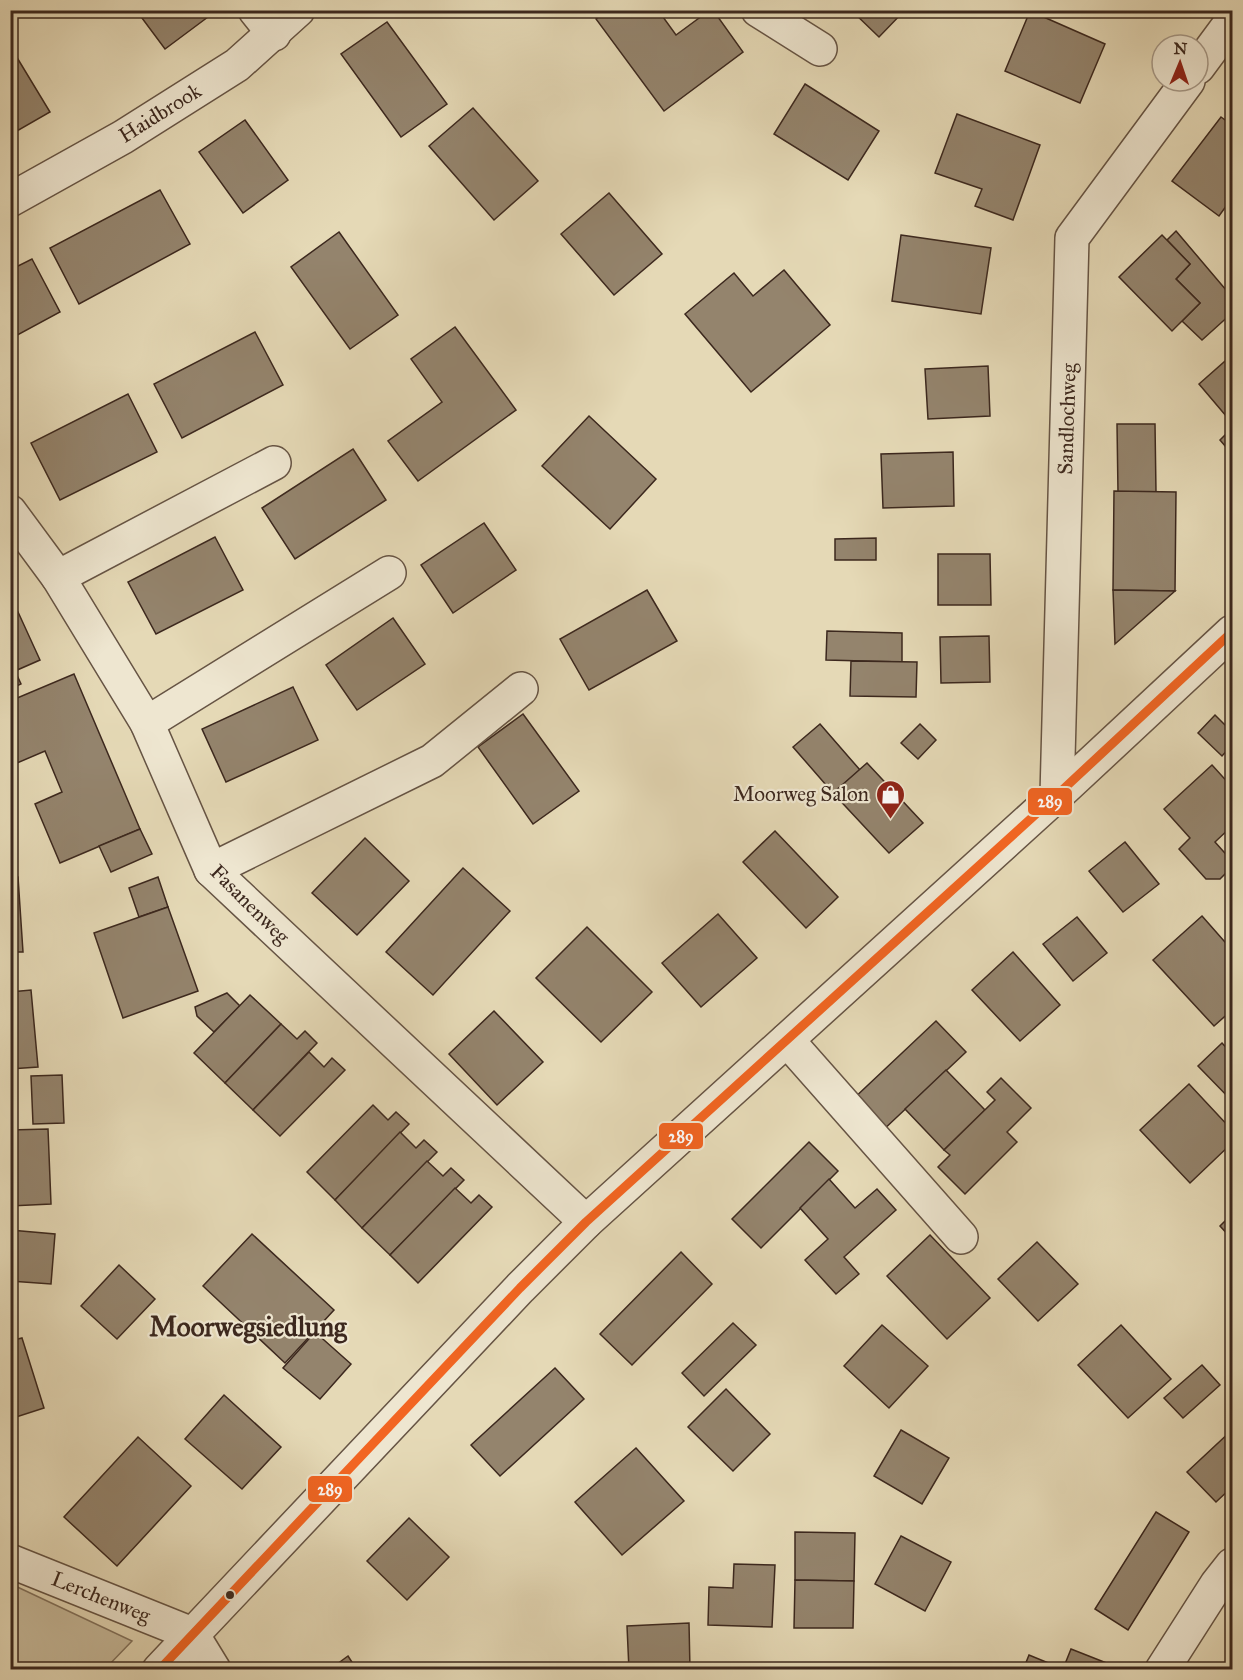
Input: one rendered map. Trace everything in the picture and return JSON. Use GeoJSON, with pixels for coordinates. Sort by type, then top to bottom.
{"type":"FeatureCollection","features":[{"type":"Feature","properties":{"kind":"street","name":"Haidbrook"},"geometry":{"type":"LineString","coordinates":[[10,200],[123,137],[237,65],[265,22],[298,10]]}},
{"type":"Feature","properties":{"kind":"street"},"geometry":{"type":"LineString","coordinates":[[758,10],[820,49]]}},
{"type":"Feature","properties":{"kind":"street"},"geometry":{"type":"LineString","coordinates":[[1210,51],[1233,21]]}},
{"type":"Feature","properties":{"kind":"street","name":"Sandlochweg"},"geometry":{"type":"LineString","coordinates":[[1057,795],[1072,238],[1179,93]]}},
{"type":"Feature","properties":{"kind":"street"},"geometry":{"type":"LineString","coordinates":[[58,577],[274,463]]}},
{"type":"Feature","properties":{"kind":"street","name":"Fasanenweg"},"geometry":{"type":"LineString","coordinates":[[10,512],[58,577],[147,723],[211,870],[586,1222]]}},
{"type":"Feature","properties":{"kind":"street"},"geometry":{"type":"LineString","coordinates":[[147,723],[389,573]]}},
{"type":"Feature","properties":{"kind":"street"},"geometry":{"type":"LineString","coordinates":[[159,1670],[512,1297],[586,1222],[1057,795],[1233,632]]}},
{"type":"Feature","properties":{"kind":"street"},"geometry":{"type":"LineString","coordinates":[[211,870],[432,760],[521,689]]}},
{"type":"Feature","properties":{"kind":"street"},"geometry":{"type":"LineString","coordinates":[[787,1040],[961,1237]]}},
{"type":"Feature","properties":{"kind":"street","name":"Lerchenweg"},"geometry":{"type":"LineString","coordinates":[[10,1561],[192,1634]]}},
{"type":"Feature","properties":{"kind":"street"},"geometry":{"type":"LineString","coordinates":[[1162,1670],[1217,1584],[1233,1565]]}},
{"type":"Feature","properties":{"kind":"street"},"geometry":{"type":"LineString","coordinates":[[192,1634],[214,1670]]}},
{"type":"Feature","properties":{"kind":"shaded area"},"geometry":{"type":"Polygon","coordinates":[[[11,1584],[132,1641],[105,1669],[11,1669],[11,1584]]]}},
{"type":"Feature","properties":{"kind":"building"},"geometry":{"type":"Polygon","coordinates":[[[136,10],[215,10],[216,11],[165,49],[136,10]]]}},
{"type":"Feature","properties":{"kind":"building"},"geometry":{"type":"Polygon","coordinates":[[[608,10],[658,10],[676,35],[713,10],[743,52],[664,111],[596,19],[608,10]]]}},
{"type":"Feature","properties":{"kind":"building"},"geometry":{"type":"Polygon","coordinates":[[[851,10],[905,10],[879,37],[851,10]]]}},
{"type":"Feature","properties":{"kind":"building"},"geometry":{"type":"Polygon","coordinates":[[[1030,11],[1105,44],[1080,103],[1005,71],[1030,11]]]}},
{"type":"Feature","properties":{"kind":"building"},"geometry":{"type":"Polygon","coordinates":[[[387,22],[447,104],[401,137],[341,54],[387,22]]]}},
{"type":"Feature","properties":{"kind":"building"},"geometry":{"type":"Polygon","coordinates":[[[10,46],[50,112],[10,135],[10,46]]]}},
{"type":"Feature","properties":{"kind":"building"},"geometry":{"type":"Polygon","coordinates":[[[805,84],[879,131],[848,180],[774,134],[805,84]]]}},
{"type":"Feature","properties":{"kind":"building"},"geometry":{"type":"Polygon","coordinates":[[[473,108],[538,181],[494,220],[429,146],[473,108]]]}},
{"type":"Feature","properties":{"kind":"building"},"geometry":{"type":"Polygon","coordinates":[[[957,114],[1040,145],[1013,220],[975,206],[982,189],[935,173],[957,114]]]}},
{"type":"Feature","properties":{"kind":"building"},"geometry":{"type":"Polygon","coordinates":[[[1221,117],[1232,125],[1232,198],[1219,216],[1172,181],[1221,117]]]}},
{"type":"Feature","properties":{"kind":"building"},"geometry":{"type":"Polygon","coordinates":[[[245,120],[288,180],[243,213],[199,152],[245,120]]]}},
{"type":"Feature","properties":{"kind":"building"},"geometry":{"type":"Polygon","coordinates":[[[160,190],[190,244],[79,304],[50,248],[160,190]]]}},
{"type":"Feature","properties":{"kind":"building"},"geometry":{"type":"Polygon","coordinates":[[[609,193],[662,254],[614,295],[561,234],[609,193]]]}},
{"type":"Feature","properties":{"kind":"building"},"geometry":{"type":"Polygon","coordinates":[[[1176,231],[1232,297],[1232,313],[1202,340],[1182,321],[1200,303],[1176,279],[1190,264],[1167,240],[1176,231]]]}},
{"type":"Feature","properties":{"kind":"building"},"geometry":{"type":"Polygon","coordinates":[[[339,232],[398,315],[350,349],[291,267],[339,232]]]}},
{"type":"Feature","properties":{"kind":"building"},"geometry":{"type":"Polygon","coordinates":[[[901,235],[991,248],[981,314],[892,301],[901,235]]]}},
{"type":"Feature","properties":{"kind":"building"},"geometry":{"type":"Polygon","coordinates":[[[1162,235],[1190,264],[1176,279],[1200,303],[1172,331],[1119,277],[1162,235]]]}},
{"type":"Feature","properties":{"kind":"building"},"geometry":{"type":"Polygon","coordinates":[[[32,259],[60,312],[10,339],[10,270],[32,259]]]}},
{"type":"Feature","properties":{"kind":"building"},"geometry":{"type":"Polygon","coordinates":[[[784,270],[830,325],[751,392],[685,314],[734,273],[753,296],[784,270]]]}},
{"type":"Feature","properties":{"kind":"building"},"geometry":{"type":"Polygon","coordinates":[[[455,327],[516,410],[418,481],[388,441],[442,402],[411,359],[455,327]]]}},
{"type":"Feature","properties":{"kind":"building"},"geometry":{"type":"Polygon","coordinates":[[[255,332],[283,385],[182,438],[154,384],[255,332]]]}},
{"type":"Feature","properties":{"kind":"building"},"geometry":{"type":"Polygon","coordinates":[[[1232,355],[1232,423],[1199,384],[1232,355]]]}},
{"type":"Feature","properties":{"kind":"building"},"geometry":{"type":"Polygon","coordinates":[[[988,366],[990,416],[928,419],[925,369],[988,366]]]}},
{"type":"Feature","properties":{"kind":"building"},"geometry":{"type":"Polygon","coordinates":[[[128,394],[157,452],[60,500],[31,443],[128,394]]]}},
{"type":"Feature","properties":{"kind":"building"},"geometry":{"type":"Polygon","coordinates":[[[589,416],[656,479],[610,529],[542,466],[589,416]]]}},
{"type":"Feature","properties":{"kind":"building"},"geometry":{"type":"Polygon","coordinates":[[[1117,424],[1155,424],[1156,492],[1118,492],[1117,424]]]}},
{"type":"Feature","properties":{"kind":"building"},"geometry":{"type":"Polygon","coordinates":[[[1232,428],[1232,454],[1220,440],[1232,428]]]}},
{"type":"Feature","properties":{"kind":"building"},"geometry":{"type":"Polygon","coordinates":[[[353,449],[386,500],[295,559],[262,508],[353,449]]]}},
{"type":"Feature","properties":{"kind":"building"},"geometry":{"type":"Polygon","coordinates":[[[953,452],[954,506],[883,508],[881,454],[953,452]]]}},
{"type":"Feature","properties":{"kind":"building"},"geometry":{"type":"Polygon","coordinates":[[[1114,491],[1176,492],[1175,591],[1113,590],[1114,491]]]}},
{"type":"Feature","properties":{"kind":"building"},"geometry":{"type":"Polygon","coordinates":[[[484,523],[516,570],[453,613],[421,565],[484,523]]]}},
{"type":"Feature","properties":{"kind":"building"},"geometry":{"type":"Polygon","coordinates":[[[215,537],[243,590],[156,634],[128,582],[215,537]]]}},
{"type":"Feature","properties":{"kind":"building"},"geometry":{"type":"Polygon","coordinates":[[[876,538],[876,560],[835,560],[835,539],[876,538]]]}},
{"type":"Feature","properties":{"kind":"building"},"geometry":{"type":"Polygon","coordinates":[[[938,554],[990,554],[991,605],[938,605],[938,554]]]}},
{"type":"Feature","properties":{"kind":"building"},"geometry":{"type":"Polygon","coordinates":[[[647,590],[677,641],[589,690],[560,639],[647,590]]]}},
{"type":"Feature","properties":{"kind":"building"},"geometry":{"type":"Polygon","coordinates":[[[1113,590],[1175,591],[1115,644],[1113,590]]]}},
{"type":"Feature","properties":{"kind":"building"},"geometry":{"type":"Polygon","coordinates":[[[13,601],[40,660],[15,671],[21,684],[10,689],[10,603],[13,601]]]}},
{"type":"Feature","properties":{"kind":"building"},"geometry":{"type":"Polygon","coordinates":[[[393,618],[425,664],[357,710],[326,665],[393,618]]]}},
{"type":"Feature","properties":{"kind":"building"},"geometry":{"type":"Polygon","coordinates":[[[827,631],[902,633],[902,662],[826,660],[827,631]]]}},
{"type":"Feature","properties":{"kind":"building"},"geometry":{"type":"Polygon","coordinates":[[[989,636],[990,682],[941,683],[940,637],[989,636]]]}},
{"type":"Feature","properties":{"kind":"building"},"geometry":{"type":"Polygon","coordinates":[[[851,661],[917,662],[916,697],[850,696],[851,661]]]}},
{"type":"Feature","properties":{"kind":"building"},"geometry":{"type":"Polygon","coordinates":[[[74,674],[140,829],[60,863],[35,804],[62,792],[45,751],[10,766],[10,701],[74,674]]]}},
{"type":"Feature","properties":{"kind":"building"},"geometry":{"type":"Polygon","coordinates":[[[293,687],[318,740],[226,782],[202,729],[293,687]]]}},
{"type":"Feature","properties":{"kind":"building"},"geometry":{"type":"Polygon","coordinates":[[[523,714],[579,791],[533,824],[478,747],[523,714]]]}},
{"type":"Feature","properties":{"kind":"building"},"geometry":{"type":"Polygon","coordinates":[[[1215,715],[1232,732],[1232,745],[1222,756],[1198,733],[1215,715]]]}},
{"type":"Feature","properties":{"kind":"building"},"geometry":{"type":"Polygon","coordinates":[[[820,724],[860,770],[833,793],[793,747],[820,724]]]}},
{"type":"Feature","properties":{"kind":"building"},"geometry":{"type":"Polygon","coordinates":[[[920,724],[936,740],[918,759],[901,743],[920,724]]]}},
{"type":"Feature","properties":{"kind":"building"},"geometry":{"type":"Polygon","coordinates":[[[867,763],[923,823],[889,853],[833,793],[867,763]]]}},
{"type":"Feature","properties":{"kind":"building"},"geometry":{"type":"Polygon","coordinates":[[[1212,765],[1232,787],[1232,826],[1215,842],[1232,861],[1232,867],[1220,879],[1206,879],[1179,849],[1190,838],[1164,809],[1212,765]]]}},
{"type":"Feature","properties":{"kind":"building"},"geometry":{"type":"Polygon","coordinates":[[[140,829],[152,854],[111,872],[99,846],[140,829]]]}},
{"type":"Feature","properties":{"kind":"building"},"geometry":{"type":"Polygon","coordinates":[[[775,831],[838,897],[806,928],[743,862],[775,831]]]}},
{"type":"Feature","properties":{"kind":"building"},"geometry":{"type":"Polygon","coordinates":[[[365,838],[409,881],[357,935],[312,893],[365,838]]]}},
{"type":"Feature","properties":{"kind":"building"},"geometry":{"type":"Polygon","coordinates":[[[1125,842],[1159,884],[1123,912],[1089,871],[1125,842]]]}},
{"type":"Feature","properties":{"kind":"building"},"geometry":{"type":"Polygon","coordinates":[[[463,868],[510,911],[433,995],[386,952],[463,868]]]}},
{"type":"Feature","properties":{"kind":"building"},"geometry":{"type":"Polygon","coordinates":[[[18,877],[23,952],[10,952],[10,878],[18,877]]]}},
{"type":"Feature","properties":{"kind":"building"},"geometry":{"type":"Polygon","coordinates":[[[158,877],[168,907],[139,917],[129,888],[158,877]]]}},
{"type":"Feature","properties":{"kind":"building"},"geometry":{"type":"Polygon","coordinates":[[[168,907],[198,991],[123,1018],[94,933],[168,907]]]}},
{"type":"Feature","properties":{"kind":"building"},"geometry":{"type":"Polygon","coordinates":[[[718,914],[757,958],[701,1007],[662,963],[718,914]]]}},
{"type":"Feature","properties":{"kind":"building"},"geometry":{"type":"Polygon","coordinates":[[[1202,916],[1232,950],[1232,1010],[1214,1026],[1153,960],[1202,916]]]}},
{"type":"Feature","properties":{"kind":"building"},"geometry":{"type":"Polygon","coordinates":[[[1077,917],[1107,953],[1073,981],[1043,944],[1077,917]]]}},
{"type":"Feature","properties":{"kind":"building"},"geometry":{"type":"Polygon","coordinates":[[[587,927],[652,992],[601,1042],[536,978],[587,927]]]}},
{"type":"Feature","properties":{"kind":"building"},"geometry":{"type":"Polygon","coordinates":[[[1013,952],[1060,1005],[1020,1041],[972,990],[1013,952]]]}},
{"type":"Feature","properties":{"kind":"building"},"geometry":{"type":"Polygon","coordinates":[[[31,990],[38,1067],[10,1069],[10,992],[31,990]]]}},
{"type":"Feature","properties":{"kind":"building"},"geometry":{"type":"Polygon","coordinates":[[[227,993],[240,1006],[214,1032],[197,1016],[195,1007],[227,993]]]}},
{"type":"Feature","properties":{"kind":"building"},"geometry":{"type":"Polygon","coordinates":[[[250,995],[281,1024],[225,1083],[194,1053],[250,995]]]}},
{"type":"Feature","properties":{"kind":"building"},"geometry":{"type":"Polygon","coordinates":[[[494,1011],[543,1062],[497,1105],[449,1054],[494,1011]]]}},
{"type":"Feature","properties":{"kind":"building"},"geometry":{"type":"Polygon","coordinates":[[[936,1021],[966,1052],[880,1133],[850,1102],[936,1021]]]}},
{"type":"Feature","properties":{"kind":"building"},"geometry":{"type":"Polygon","coordinates":[[[281,1024],[297,1039],[305,1031],[317,1043],[253,1110],[225,1083],[281,1024]]]}},
{"type":"Feature","properties":{"kind":"building"},"geometry":{"type":"Polygon","coordinates":[[[1222,1043],[1232,1054],[1232,1101],[1198,1066],[1222,1043]]]}},
{"type":"Feature","properties":{"kind":"building"},"geometry":{"type":"Polygon","coordinates":[[[309,1052],[324,1067],[332,1058],[345,1070],[280,1136],[253,1110],[309,1052]]]}},
{"type":"Feature","properties":{"kind":"building"},"geometry":{"type":"Polygon","coordinates":[[[946,1070],[985,1110],[944,1150],[905,1109],[946,1070]]]}},
{"type":"Feature","properties":{"kind":"building"},"geometry":{"type":"Polygon","coordinates":[[[62,1075],[64,1123],[33,1124],[31,1076],[62,1075]]]}},
{"type":"Feature","properties":{"kind":"building"},"geometry":{"type":"Polygon","coordinates":[[[1001,1078],[1031,1108],[1007,1132],[1017,1142],[965,1194],[938,1167],[950,1155],[944,1150],[995,1100],[987,1092],[1001,1078]]]}},
{"type":"Feature","properties":{"kind":"building"},"geometry":{"type":"Polygon","coordinates":[[[1189,1084],[1232,1130],[1232,1143],[1190,1183],[1140,1130],[1189,1084]]]}},
{"type":"Feature","properties":{"kind":"building"},"geometry":{"type":"Polygon","coordinates":[[[373,1105],[388,1120],[396,1112],[409,1124],[335,1200],[307,1172],[373,1105]]]}},
{"type":"Feature","properties":{"kind":"building"},"geometry":{"type":"Polygon","coordinates":[[[48,1129],[51,1204],[10,1206],[10,1130],[48,1129]]]}},
{"type":"Feature","properties":{"kind":"building"},"geometry":{"type":"Polygon","coordinates":[[[400,1132],[416,1148],[424,1140],[437,1152],[362,1228],[335,1200],[400,1132]]]}},
{"type":"Feature","properties":{"kind":"building"},"geometry":{"type":"Polygon","coordinates":[[[809,1142],[838,1171],[761,1248],[732,1219],[809,1142]]]}},
{"type":"Feature","properties":{"kind":"building"},"geometry":{"type":"Polygon","coordinates":[[[427,1161],[443,1176],[451,1168],[464,1180],[390,1255],[362,1228],[427,1161]]]}},
{"type":"Feature","properties":{"kind":"building"},"geometry":{"type":"Polygon","coordinates":[[[829,1179],[855,1208],[877,1189],[896,1210],[844,1257],[859,1274],[836,1294],[805,1260],[828,1239],[800,1208],[829,1179]]]}},
{"type":"Feature","properties":{"kind":"building"},"geometry":{"type":"Polygon","coordinates":[[[455,1188],[471,1203],[479,1195],[492,1207],[418,1283],[390,1255],[455,1188]]]}},
{"type":"Feature","properties":{"kind":"building"},"geometry":{"type":"Polygon","coordinates":[[[1232,1214],[1232,1239],[1220,1226],[1232,1214]]]}},
{"type":"Feature","properties":{"kind":"building"},"geometry":{"type":"Polygon","coordinates":[[[10,1230],[55,1234],[51,1284],[10,1281],[10,1230]]]}},
{"type":"Feature","properties":{"kind":"building"},"geometry":{"type":"Polygon","coordinates":[[[252,1234],[334,1310],[285,1363],[203,1286],[252,1234]]]}},
{"type":"Feature","properties":{"kind":"building"},"geometry":{"type":"Polygon","coordinates":[[[930,1235],[990,1298],[947,1339],[887,1276],[930,1235]]]}},
{"type":"Feature","properties":{"kind":"building"},"geometry":{"type":"Polygon","coordinates":[[[1037,1242],[1078,1284],[1038,1321],[998,1279],[1037,1242]]]}},
{"type":"Feature","properties":{"kind":"building"},"geometry":{"type":"Polygon","coordinates":[[[681,1252],[712,1284],[632,1365],[600,1334],[681,1252]]]}},
{"type":"Feature","properties":{"kind":"building"},"geometry":{"type":"Polygon","coordinates":[[[119,1265],[155,1299],[117,1339],[81,1306],[119,1265]]]}},
{"type":"Feature","properties":{"kind":"building"},"geometry":{"type":"Polygon","coordinates":[[[733,1323],[756,1345],[704,1396],[682,1373],[733,1323]]]}},
{"type":"Feature","properties":{"kind":"building"},"geometry":{"type":"Polygon","coordinates":[[[882,1325],[928,1366],[889,1408],[844,1366],[882,1325]]]}},
{"type":"Feature","properties":{"kind":"building"},"geometry":{"type":"Polygon","coordinates":[[[1121,1325],[1171,1379],[1128,1418],[1078,1365],[1121,1325]]]}},
{"type":"Feature","properties":{"kind":"building"},"geometry":{"type":"Polygon","coordinates":[[[315,1332],[351,1364],[320,1399],[283,1368],[315,1332]]]}},
{"type":"Feature","properties":{"kind":"building"},"geometry":{"type":"Polygon","coordinates":[[[22,1338],[44,1408],[10,1419],[10,1341],[22,1338]]]}},
{"type":"Feature","properties":{"kind":"building"},"geometry":{"type":"Polygon","coordinates":[[[1202,1365],[1220,1385],[1183,1418],[1164,1398],[1202,1365]]]}},
{"type":"Feature","properties":{"kind":"building"},"geometry":{"type":"Polygon","coordinates":[[[555,1368],[584,1399],[500,1476],[471,1445],[555,1368]]]}},
{"type":"Feature","properties":{"kind":"building"},"geometry":{"type":"Polygon","coordinates":[[[726,1389],[770,1434],[733,1471],[688,1427],[726,1389]]]}},
{"type":"Feature","properties":{"kind":"building"},"geometry":{"type":"Polygon","coordinates":[[[224,1395],[281,1447],[242,1489],[185,1439],[224,1395]]]}},
{"type":"Feature","properties":{"kind":"building"},"geometry":{"type":"Polygon","coordinates":[[[901,1430],[949,1458],[922,1504],[874,1476],[901,1430]]]}},
{"type":"Feature","properties":{"kind":"building"},"geometry":{"type":"Polygon","coordinates":[[[1232,1430],[1232,1487],[1216,1502],[1187,1472],[1232,1430]]]}},
{"type":"Feature","properties":{"kind":"building"},"geometry":{"type":"Polygon","coordinates":[[[138,1437],[191,1486],[117,1566],[64,1517],[138,1437]]]}},
{"type":"Feature","properties":{"kind":"building"},"geometry":{"type":"Polygon","coordinates":[[[636,1448],[684,1501],[622,1555],[575,1502],[636,1448]]]}},
{"type":"Feature","properties":{"kind":"building"},"geometry":{"type":"Polygon","coordinates":[[[1156,1512],[1189,1532],[1128,1630],[1095,1609],[1156,1512]]]}},
{"type":"Feature","properties":{"kind":"building"},"geometry":{"type":"Polygon","coordinates":[[[409,1518],[449,1557],[407,1600],[367,1561],[409,1518]]]}},
{"type":"Feature","properties":{"kind":"building"},"geometry":{"type":"Polygon","coordinates":[[[795,1532],[855,1533],[854,1581],[795,1580],[795,1532]]]}},
{"type":"Feature","properties":{"kind":"building"},"geometry":{"type":"Polygon","coordinates":[[[901,1536],[951,1562],[925,1611],[875,1584],[901,1536]]]}},
{"type":"Feature","properties":{"kind":"building"},"geometry":{"type":"Polygon","coordinates":[[[734,1564],[775,1565],[772,1627],[708,1625],[709,1587],[733,1588],[734,1564]]]}},
{"type":"Feature","properties":{"kind":"building"},"geometry":{"type":"Polygon","coordinates":[[[795,1580],[854,1581],[853,1628],[794,1628],[795,1580]]]}},
{"type":"Feature","properties":{"kind":"building"},"geometry":{"type":"Polygon","coordinates":[[[689,1623],[690,1670],[629,1670],[627,1626],[689,1623]]]}},
{"type":"Feature","properties":{"kind":"building"},"geometry":{"type":"Polygon","coordinates":[[[1071,1649],[1109,1664],[1107,1670],[1023,1670],[1029,1655],[1063,1669],[1071,1649]]]}},
{"type":"Feature","properties":{"kind":"building"},"geometry":{"type":"Polygon","coordinates":[[[348,1656],[357,1670],[329,1670],[348,1656]]]}},
{"type":"Feature","properties":{"kind":"transit line","name":"289"},"geometry":{"type":"LineString","coordinates":[[159,1670],[520,1288],[586,1222],[1057,795],[1232,632]]}},
{"type":"Feature","properties":{"kind":"place","name":"Moorweg Salon"},"geometry":{"type":"Point","coordinates":[890,820]}},
{"type":"Feature","properties":{"kind":"district","name":"Moorwegsiedlung"},"geometry":{"type":"Point","coordinates":[248,1327]}}]}
